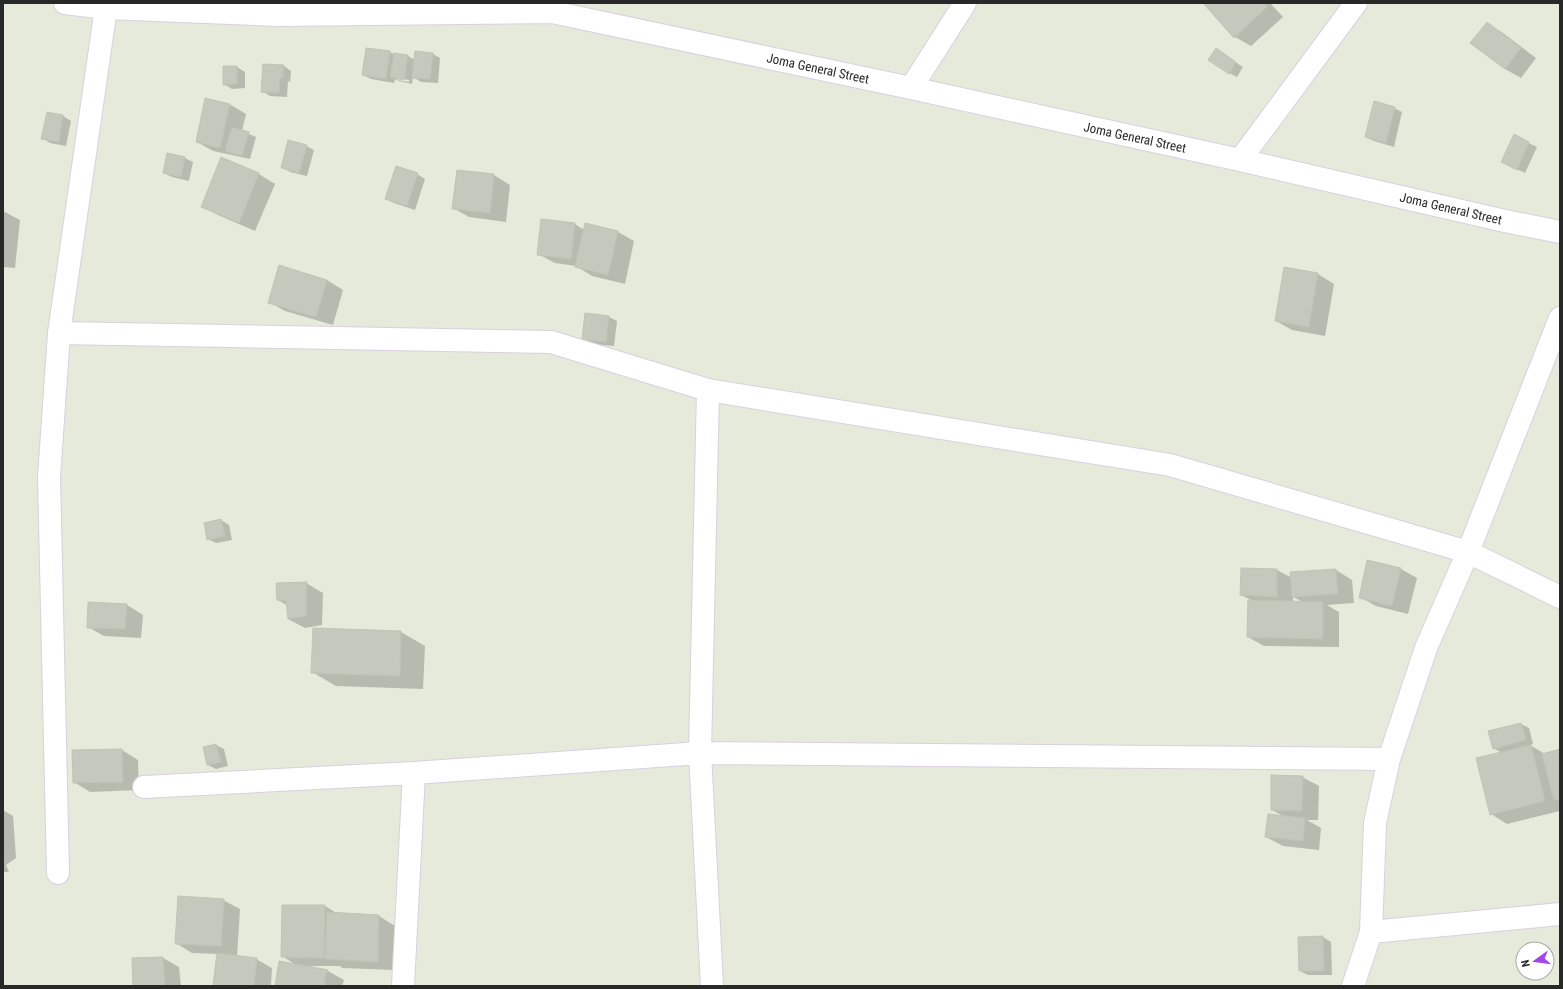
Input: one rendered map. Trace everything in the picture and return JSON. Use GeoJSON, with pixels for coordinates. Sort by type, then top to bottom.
{"type":"FeatureCollection","features":[{"type":"Feature","properties":{"kind":"street","name":"Joma General Street"},"geometry":{"type":"LineString","coordinates":[[65,3],[106,8],[279,9],[551,7],[1560,232]]}},
{"type":"Feature","properties":{"kind":"street"},"geometry":{"type":"LineString","coordinates":[[911,88],[965,3]]}},
{"type":"Feature","properties":{"kind":"street"},"geometry":{"type":"LineString","coordinates":[[1240,160],[1356,3]]}},
{"type":"Feature","properties":{"kind":"street"},"geometry":{"type":"LineString","coordinates":[[58,873],[49,478],[59,333],[106,8]]}},
{"type":"Feature","properties":{"kind":"street"},"geometry":{"type":"LineString","coordinates":[[1353,986],[1371,932],[1375,823],[1388,759],[1426,648],[1468,552],[1560,318]]}},
{"type":"Feature","properties":{"kind":"street"},"geometry":{"type":"LineString","coordinates":[[59,333],[551,342],[708,390],[1170,465],[1468,552],[1560,597]]}},
{"type":"Feature","properties":{"kind":"street"},"geometry":{"type":"LineString","coordinates":[[708,390],[700,753],[712,986]]}},
{"type":"Feature","properties":{"kind":"street"},"geometry":{"type":"LineString","coordinates":[[144,787],[414,773],[700,753],[1388,759]]}},
{"type":"Feature","properties":{"kind":"street"},"geometry":{"type":"LineString","coordinates":[[403,986],[414,773]]}},
{"type":"Feature","properties":{"kind":"street"},"geometry":{"type":"LineString","coordinates":[[1371,932],[1560,914]]}},
{"type":"Feature","properties":{"kind":"building"},"geometry":{"type":"Polygon","coordinates":[[[1203,3],[1263,3],[1267,7],[1234,38],[1203,3]]]}},
{"type":"Feature","properties":{"kind":"building"},"geometry":{"type":"Polygon","coordinates":[[[1487,22],[1521,48],[1505,69],[1470,43],[1487,22]]]}},
{"type":"Feature","properties":{"kind":"building"},"geometry":{"type":"Polygon","coordinates":[[[366,48],[390,51],[386,79],[362,75],[366,48]]]}},
{"type":"Feature","properties":{"kind":"building"},"geometry":{"type":"Polygon","coordinates":[[[1216,48],[1236,62],[1229,74],[1208,60],[1216,48]]]}},
{"type":"Feature","properties":{"kind":"building"},"geometry":{"type":"Polygon","coordinates":[[[415,51],[433,53],[430,79],[412,78],[415,51]]]}},
{"type":"Feature","properties":{"kind":"building"},"geometry":{"type":"Polygon","coordinates":[[[394,53],[408,55],[404,80],[390,77],[394,53]]]}},
{"type":"Feature","properties":{"kind":"building"},"geometry":{"type":"Polygon","coordinates":[[[263,64],[284,65],[283,78],[280,78],[279,93],[261,92],[263,64]]]}},
{"type":"Feature","properties":{"kind":"building"},"geometry":{"type":"Polygon","coordinates":[[[223,66],[237,66],[237,84],[223,85],[223,66]]]}},
{"type":"Feature","properties":{"kind":"building"},"geometry":{"type":"Polygon","coordinates":[[[205,98],[230,104],[220,148],[196,142],[205,98]]]}},
{"type":"Feature","properties":{"kind":"building"},"geometry":{"type":"Polygon","coordinates":[[[1374,101],[1395,107],[1386,143],[1365,137],[1374,101]]]}},
{"type":"Feature","properties":{"kind":"building"},"geometry":{"type":"Polygon","coordinates":[[[47,112],[63,115],[59,142],[41,139],[47,112]]]}},
{"type":"Feature","properties":{"kind":"building"},"geometry":{"type":"Polygon","coordinates":[[[232,127],[249,132],[242,156],[225,151],[232,127]]]}},
{"type":"Feature","properties":{"kind":"building"},"geometry":{"type":"Polygon","coordinates":[[[1514,134],[1529,142],[1517,170],[1501,162],[1514,134]]]}},
{"type":"Feature","properties":{"kind":"building"},"geometry":{"type":"Polygon","coordinates":[[[288,140],[307,145],[299,173],[281,168],[288,140]]]}},
{"type":"Feature","properties":{"kind":"building"},"geometry":{"type":"Polygon","coordinates":[[[167,153],[185,157],[181,177],[163,173],[167,153]]]}},
{"type":"Feature","properties":{"kind":"building"},"geometry":{"type":"Polygon","coordinates":[[[221,157],[259,173],[239,223],[201,207],[221,157]]]}},
{"type":"Feature","properties":{"kind":"building"},"geometry":{"type":"Polygon","coordinates":[[[396,166],[418,173],[407,206],[385,199],[396,166]]]}},
{"type":"Feature","properties":{"kind":"building"},"geometry":{"type":"Polygon","coordinates":[[[457,170],[494,174],[490,213],[452,209],[457,170]]]}},
{"type":"Feature","properties":{"kind":"building"},"geometry":{"type":"Polygon","coordinates":[[[541,219],[575,223],[571,259],[537,255],[541,219]]]}},
{"type":"Feature","properties":{"kind":"building"},"geometry":{"type":"Polygon","coordinates":[[[585,223],[618,231],[608,275],[575,267],[585,223]]]}},
{"type":"Feature","properties":{"kind":"building"},"geometry":{"type":"Polygon","coordinates":[[[279,265],[327,280],[316,317],[268,303],[279,265]]]}},
{"type":"Feature","properties":{"kind":"building"},"geometry":{"type":"Polygon","coordinates":[[[1284,267],[1318,273],[1309,327],[1275,321],[1284,267]]]}},
{"type":"Feature","properties":{"kind":"building"},"geometry":{"type":"Polygon","coordinates":[[[585,313],[609,316],[606,342],[582,340],[585,313]]]}},
{"type":"Feature","properties":{"kind":"building"},"geometry":{"type":"Polygon","coordinates":[[[221,519],[225,536],[207,540],[204,523],[221,519]]]}},
{"type":"Feature","properties":{"kind":"building"},"geometry":{"type":"Polygon","coordinates":[[[1367,560],[1401,568],[1392,606],[1359,598],[1367,560]]]}},
{"type":"Feature","properties":{"kind":"building"},"geometry":{"type":"Polygon","coordinates":[[[1241,568],[1277,569],[1277,597],[1240,595],[1241,568]]]}},
{"type":"Feature","properties":{"kind":"building"},"geometry":{"type":"Polygon","coordinates":[[[1336,569],[1338,594],[1292,597],[1290,572],[1336,569]]]}},
{"type":"Feature","properties":{"kind":"building"},"geometry":{"type":"Polygon","coordinates":[[[307,582],[306,616],[288,619],[286,601],[277,600],[276,583],[307,582]]]}},
{"type":"Feature","properties":{"kind":"building"},"geometry":{"type":"Polygon","coordinates":[[[1248,600],[1323,602],[1323,639],[1247,637],[1248,600]]]}},
{"type":"Feature","properties":{"kind":"building"},"geometry":{"type":"Polygon","coordinates":[[[88,602],[127,604],[125,629],[87,628],[88,602]]]}},
{"type":"Feature","properties":{"kind":"building"},"geometry":{"type":"Polygon","coordinates":[[[313,628],[401,631],[400,676],[311,673],[313,628]]]}},
{"type":"Feature","properties":{"kind":"building"},"geometry":{"type":"Polygon","coordinates":[[[1521,723],[1526,740],[1493,749],[1488,731],[1521,723]]]}},
{"type":"Feature","properties":{"kind":"building"},"geometry":{"type":"Polygon","coordinates":[[[216,744],[221,762],[207,765],[203,747],[216,744]]]}},
{"type":"Feature","properties":{"kind":"building"},"geometry":{"type":"Polygon","coordinates":[[[1531,745],[1545,801],[1490,815],[1476,758],[1531,745]]]}},
{"type":"Feature","properties":{"kind":"building"},"geometry":{"type":"Polygon","coordinates":[[[122,749],[123,782],[73,783],[72,750],[122,749]]]}},
{"type":"Feature","properties":{"kind":"building"},"geometry":{"type":"Polygon","coordinates":[[[1560,749],[1560,799],[1554,800],[1542,754],[1560,749]]]}},
{"type":"Feature","properties":{"kind":"building"},"geometry":{"type":"Polygon","coordinates":[[[1271,775],[1303,776],[1302,811],[1271,810],[1271,775]]]}},
{"type":"Feature","properties":{"kind":"building"},"geometry":{"type":"Polygon","coordinates":[[[1268,814],[1305,818],[1303,841],[1265,837],[1268,814]]]}},
{"type":"Feature","properties":{"kind":"building"},"geometry":{"type":"Polygon","coordinates":[[[178,896],[224,899],[221,946],[175,944],[178,896]]]}},
{"type":"Feature","properties":{"kind":"building"},"geometry":{"type":"Polygon","coordinates":[[[282,905],[325,905],[324,958],[281,957],[282,905]]]}},
{"type":"Feature","properties":{"kind":"building"},"geometry":{"type":"Polygon","coordinates":[[[327,912],[379,915],[378,962],[325,959],[327,912]]]}},
{"type":"Feature","properties":{"kind":"building"},"geometry":{"type":"Polygon","coordinates":[[[1323,936],[1324,971],[1299,971],[1298,937],[1323,936]]]}},
{"type":"Feature","properties":{"kind":"building"},"geometry":{"type":"Polygon","coordinates":[[[217,953],[257,958],[254,986],[213,986],[217,953]]]}},
{"type":"Feature","properties":{"kind":"building"},"geometry":{"type":"Polygon","coordinates":[[[163,957],[165,986],[133,986],[132,958],[163,957]]]}},
{"type":"Feature","properties":{"kind":"building"},"geometry":{"type":"Polygon","coordinates":[[[279,961],[328,970],[324,982],[328,986],[275,986],[279,961]]]}}]}
